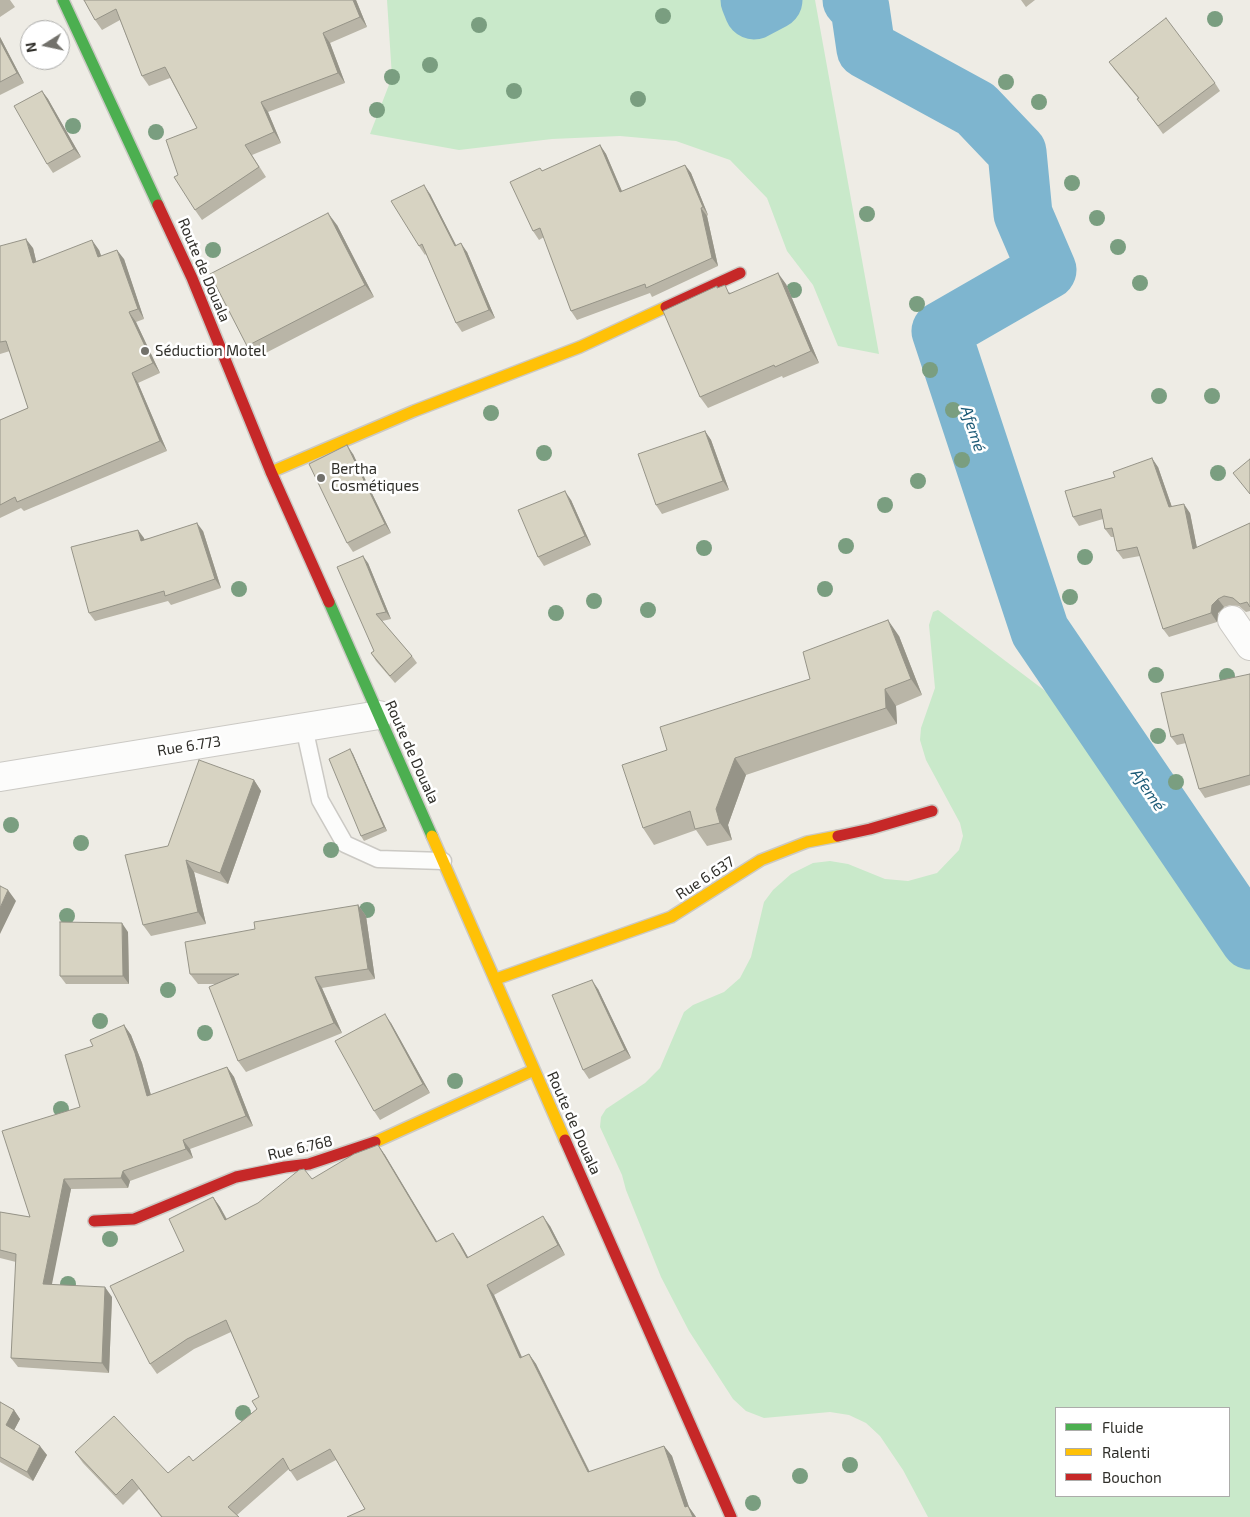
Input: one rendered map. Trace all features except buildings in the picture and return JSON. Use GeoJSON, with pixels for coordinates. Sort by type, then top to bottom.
{"type":"FeatureCollection","features":[{"type":"Feature","properties":{"kind":"main road","name":"Route de Douala"},"geometry":{"type":"LineString","coordinates":[[63,0],[192,278],[271,472],[496,979],[534,1070],[731,1517]]}},
{"type":"Feature","properties":{"kind":"main road"},"geometry":{"type":"LineString","coordinates":[[271,472],[414,411],[580,347],[740,273]]}},
{"type":"Feature","properties":{"kind":"main road","name":"Rue 6.637"},"geometry":{"type":"LineString","coordinates":[[496,979],[671,917],[761,860],[807,842],[870,829],[932,811]]}},
{"type":"Feature","properties":{"kind":"main road","name":"Rue 6.768"},"geometry":{"type":"LineString","coordinates":[[94,1221],[134,1219],[236,1177],[284,1167],[310,1164],[369,1145],[534,1070]]}},
{"type":"Feature","properties":{"kind":"street"},"geometry":{"type":"LineString","coordinates":[[1232,620],[1250,646]]}},
{"type":"Feature","properties":{"kind":"street","name":"Rue 6.773"},"geometry":{"type":"LineString","coordinates":[[0,777],[379,714]]}},
{"type":"Feature","properties":{"kind":"lane"},"geometry":{"type":"LineString","coordinates":[[304,727],[320,800],[345,844],[378,859],[443,861]]}},
{"type":"Feature","properties":{"kind":"green space"},"geometry":{"type":"Polygon","coordinates":[[[387,0],[815,0],[879,354],[838,346],[813,285],[787,251],[767,198],[730,160],[676,141],[620,136],[552,139],[459,150],[370,134],[392,77],[387,0]]]}},
{"type":"Feature","properties":{"kind":"green space"},"geometry":{"type":"Polygon","coordinates":[[[938,610],[1073,712],[1250,906],[1250,1517],[928,1517],[903,1470],[880,1436],[866,1423],[849,1415],[830,1412],[764,1418],[746,1411],[733,1399],[689,1331],[661,1277],[626,1190],[622,1175],[600,1127],[601,1117],[606,1109],[645,1083],[660,1068],[684,1012],[693,1005],[724,992],[740,978],[751,957],[764,902],[773,890],[791,874],[813,863],[830,861],[848,864],[885,879],[908,881],[937,873],[959,850],[963,836],[960,823],[926,760],[920,740],[921,728],[935,688],[929,625],[933,612],[938,610]]]}},
{"type":"Feature","properties":{"kind":"waterway","name":"Afemé"},"geometry":{"type":"LineString","coordinates":[[750,0],[754,10],[773,0]]}},
{"type":"Feature","properties":{"kind":"waterway","name":"Afemé"},"geometry":{"type":"LineString","coordinates":[[852,0],[860,8],[866,49],[976,109],[1017,152],[1023,214],[1047,270],[941,331],[1040,631],[1250,940]]}},
{"type":"Feature","properties":{"kind":"traffic: fast"},"geometry":{"type":"LineString","coordinates":[[63,0],[158,205]]}},
{"type":"Feature","properties":{"kind":"traffic: fast"},"geometry":{"type":"LineString","coordinates":[[329,602],[432,836]]}},
{"type":"Feature","properties":{"kind":"traffic: slow"},"geometry":{"type":"LineString","coordinates":[[271,472],[414,411],[580,347],[666,307]]}},
{"type":"Feature","properties":{"kind":"traffic: slow"},"geometry":{"type":"LineString","coordinates":[[432,836],[565,1140]]}},
{"type":"Feature","properties":{"kind":"traffic: slow"},"geometry":{"type":"LineString","coordinates":[[496,979],[671,917],[761,860],[807,842],[838,836]]}},
{"type":"Feature","properties":{"kind":"traffic: slow"},"geometry":{"type":"LineString","coordinates":[[375,1142],[534,1070]]}},
{"type":"Feature","properties":{"kind":"traffic: jam"},"geometry":{"type":"LineString","coordinates":[[158,205],[192,278],[271,472],[329,602]]}},
{"type":"Feature","properties":{"kind":"traffic: jam"},"geometry":{"type":"LineString","coordinates":[[666,307],[740,273]]}},
{"type":"Feature","properties":{"kind":"traffic: jam"},"geometry":{"type":"LineString","coordinates":[[838,836],[932,811]]}},
{"type":"Feature","properties":{"kind":"traffic: jam"},"geometry":{"type":"LineString","coordinates":[[565,1140],[731,1517]]}},
{"type":"Feature","properties":{"kind":"traffic: jam"},"geometry":{"type":"LineString","coordinates":[[94,1221],[134,1219],[236,1177],[309,1164],[375,1142]]}},
{"type":"Feature","properties":{"kind":"place","name":"Séduction Motel"},"geometry":{"type":"Point","coordinates":[145,351]}},
{"type":"Feature","properties":{"kind":"place","name":"Bertha Cosmétiques"},"geometry":{"type":"Point","coordinates":[321,478]}}]}
